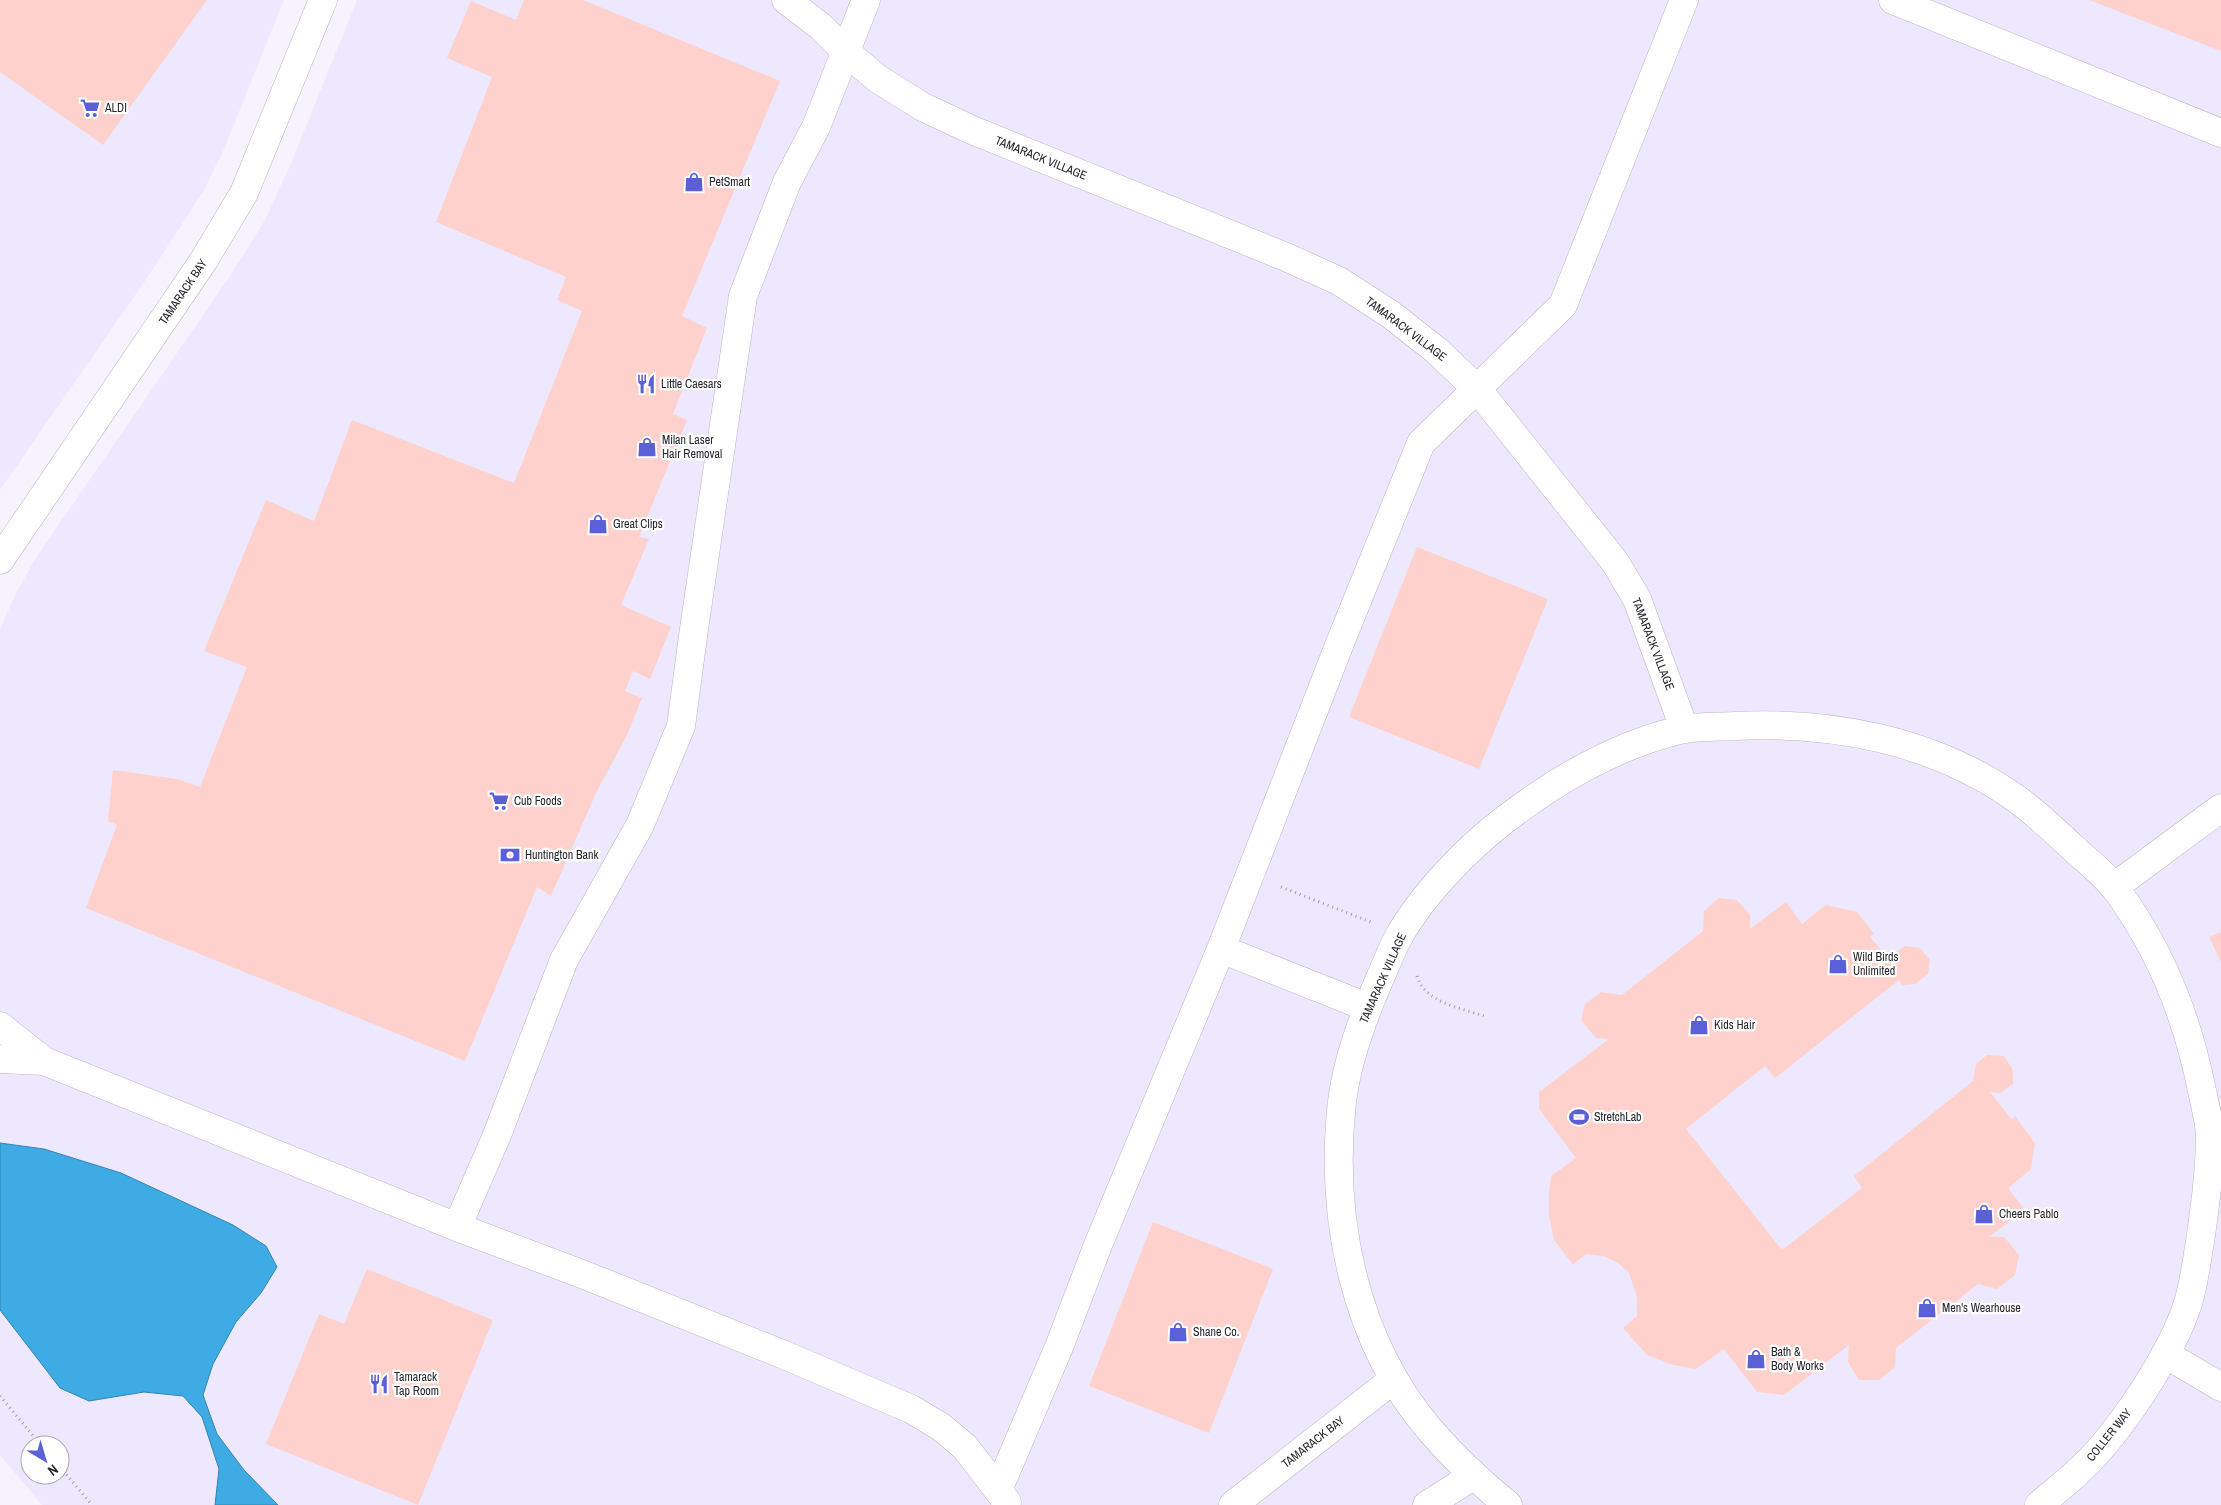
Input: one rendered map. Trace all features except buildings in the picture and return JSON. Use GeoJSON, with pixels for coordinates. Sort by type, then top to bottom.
{"type":"FeatureCollection","features":[{"type":"Feature","properties":{"kind":"street","name":"TAMARACK BAY"},"geometry":{"type":"LineString","coordinates":[[0,560],[204,260],[244,193],[323,0]]}},
{"type":"Feature","properties":{"kind":"street","name":"TAMARACK VILLAGE"},"geometry":{"type":"LineString","coordinates":[[786,0],[820,26],[846,52],[878,79],[923,107],[972,130],[1286,257],[1339,281],[1390,314],[1436,350],[1478,390],[1614,562],[1638,599],[1684,728],[1605,756],[1537,795],[1491,830],[1439,881],[1398,938],[1367,1007],[1345,1077],[1338,1136],[1339,1184],[1345,1238],[1356,1289],[1373,1336],[1394,1379],[1427,1427],[1473,1476]]}},
{"type":"Feature","properties":{"kind":"street","name":"TAMARACK VILLAGE"},"geometry":{"type":"LineString","coordinates":[[805,0],[820,26]]}},
{"type":"Feature","properties":{"kind":"street"},"geometry":{"type":"LineString","coordinates":[[457,1227],[497,1135],[564,960],[640,825],[681,726],[743,296],[787,182],[816,127],[866,0]]}},
{"type":"Feature","properties":{"kind":"street"},"geometry":{"type":"LineString","coordinates":[[1004,1498],[1098,1245],[1221,948],[1340,643],[1421,443],[1478,390],[1563,305],[1684,0]]}},
{"type":"Feature","properties":{"kind":"street"},"geometry":{"type":"LineString","coordinates":[[1893,0],[2221,133]]}},
{"type":"Feature","properties":{"kind":"street","name":"COLLER WAY"},"geometry":{"type":"LineString","coordinates":[[1684,728],[1772,724],[1839,728],[1908,744],[1968,771],[2013,797],[2062,838],[2114,887],[2152,943],[2178,1003],[2197,1064],[2210,1129],[2207,1199],[2187,1306],[2165,1354],[2124,1420],[2084,1467],[2039,1505]]}},
{"type":"Feature","properties":{"kind":"street"},"geometry":{"type":"LineString","coordinates":[[2114,887],[2221,808]]}},
{"type":"Feature","properties":{"kind":"street"},"geometry":{"type":"LineString","coordinates":[[1221,948],[1367,1007]]}},
{"type":"Feature","properties":{"kind":"street"},"geometry":{"type":"LineString","coordinates":[[0,1026],[44,1061],[457,1227],[773,1350],[911,1409],[941,1426],[965,1446],[1004,1498]]}},
{"type":"Feature","properties":{"kind":"street"},"geometry":{"type":"LineString","coordinates":[[0,1059],[44,1061]]}},
{"type":"Feature","properties":{"kind":"street"},"geometry":{"type":"LineString","coordinates":[[2165,1354],[2221,1387]]}},
{"type":"Feature","properties":{"kind":"street","name":"TAMARACK BAY"},"geometry":{"type":"LineString","coordinates":[[1233,1505],[1394,1379]]}},
{"type":"Feature","properties":{"kind":"street"},"geometry":{"type":"LineString","coordinates":[[1427,1505],[1473,1476],[1508,1505]]}},
{"type":"Feature","properties":{"kind":"path"},"geometry":{"type":"LineString","coordinates":[[0,1396],[33,1435]]}},
{"type":"Feature","properties":{"kind":"path"},"geometry":{"type":"LineString","coordinates":[[70,1479],[92,1505]]}},
{"type":"Feature","properties":{"kind":"shaded area"},"geometry":{"type":"Polygon","coordinates":[[[0,0],[284,0],[224,149],[203,192],[147,278],[0,490],[0,0]]]}},
{"type":"Feature","properties":{"kind":"shaded area"},"geometry":{"type":"Polygon","coordinates":[[[357,0],[2221,0],[2221,1505],[42,1505],[25,1485],[70,1485],[70,1435],[20,1435],[20,1479],[0,1455],[0,629],[16,593],[35,559],[232,273],[265,220],[290,166],[357,0]]]}},
{"type":"Feature","properties":{"kind":"water"},"geometry":{"type":"Polygon","coordinates":[[[0,1143],[44,1149],[121,1173],[233,1225],[266,1246],[277,1267],[261,1293],[236,1322],[213,1364],[203,1395],[217,1434],[244,1470],[278,1505],[215,1505],[219,1469],[202,1417],[183,1396],[144,1392],[89,1401],[60,1388],[0,1310],[0,1143]]]}},
{"type":"Feature","properties":{"kind":"place","name":"ALDI"},"geometry":{"type":"Point","coordinates":[90,108]}},
{"type":"Feature","properties":{"kind":"place","name":"PetSmart"},"geometry":{"type":"Point","coordinates":[694,182]}},
{"type":"Feature","properties":{"kind":"place","name":"Little Caesars"},"geometry":{"type":"Point","coordinates":[646,384]}},
{"type":"Feature","properties":{"kind":"place","name":"Milan Laser Hair Removal"},"geometry":{"type":"Point","coordinates":[647,447]}},
{"type":"Feature","properties":{"kind":"place","name":"Great Clips"},"geometry":{"type":"Point","coordinates":[598,524]}},
{"type":"Feature","properties":{"kind":"place","name":"Cub Foods"},"geometry":{"type":"Point","coordinates":[499,801]}},
{"type":"Feature","properties":{"kind":"place","name":"Huntington Bank"},"geometry":{"type":"Point","coordinates":[510,855]}},
{"type":"Feature","properties":{"kind":"place","name":"Wild Birds Unlimited"},"geometry":{"type":"Point","coordinates":[1838,964]}},
{"type":"Feature","properties":{"kind":"place","name":"Kids Hair"},"geometry":{"type":"Point","coordinates":[1699,1025]}},
{"type":"Feature","properties":{"kind":"place","name":"StretchLab"},"geometry":{"type":"Point","coordinates":[1579,1117]}},
{"type":"Feature","properties":{"kind":"place","name":"Cheers Pablo"},"geometry":{"type":"Point","coordinates":[1984,1214]}},
{"type":"Feature","properties":{"kind":"place","name":"Men's Wearhouse"},"geometry":{"type":"Point","coordinates":[1927,1308]}},
{"type":"Feature","properties":{"kind":"place","name":"Shane Co."},"geometry":{"type":"Point","coordinates":[1178,1332]}},
{"type":"Feature","properties":{"kind":"place","name":"Bath & Body Works"},"geometry":{"type":"Point","coordinates":[1756,1359]}},
{"type":"Feature","properties":{"kind":"place","name":"Tamarack Tap Room"},"geometry":{"type":"Point","coordinates":[379,1384]}}]}
